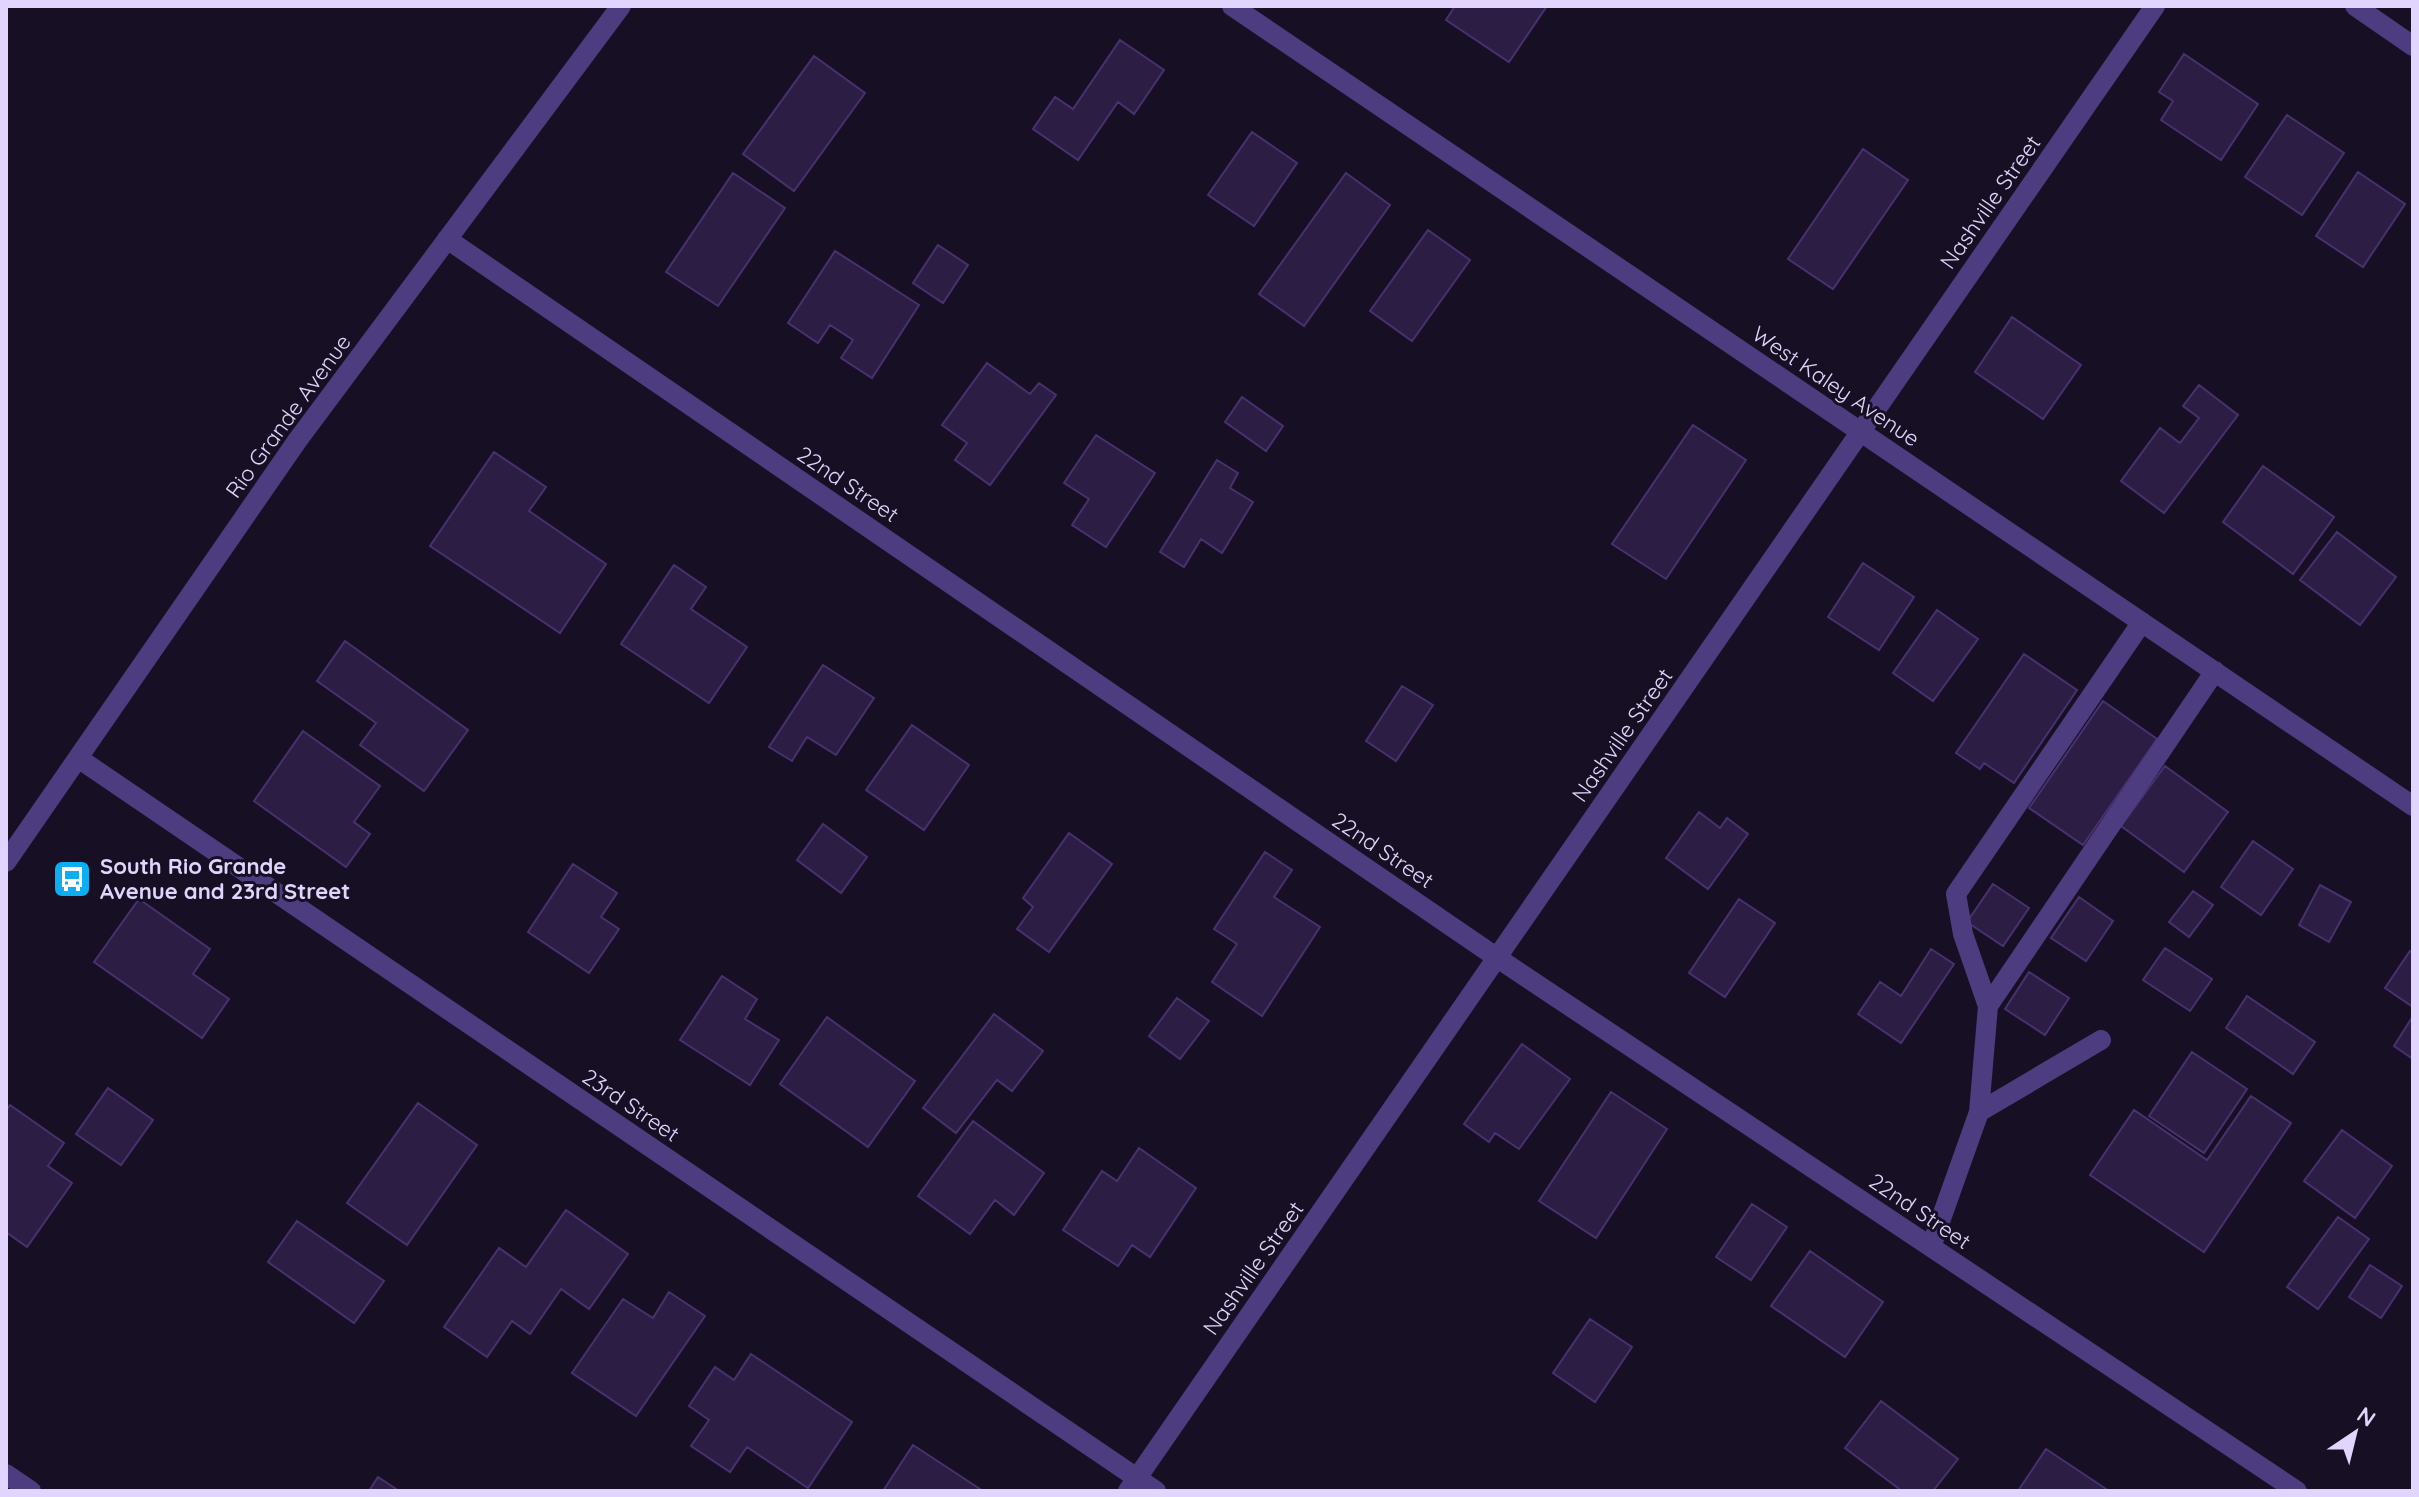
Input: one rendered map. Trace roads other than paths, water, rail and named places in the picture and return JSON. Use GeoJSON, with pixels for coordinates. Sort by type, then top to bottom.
{"type":"FeatureCollection","features":[{"type":"Feature","properties":{"kind":"street","name":"Rio Grande Avenue"},"geometry":{"type":"LineString","coordinates":[[6,862],[297,441],[621,6]]}},
{"type":"Feature","properties":{"kind":"street","name":"West Kaley Avenue"},"geometry":{"type":"LineString","coordinates":[[1232,6],[2413,806]]}},
{"type":"Feature","properties":{"kind":"street","name":"Nashville Street"},"geometry":{"type":"LineString","coordinates":[[1133,1485],[2155,6]]}},
{"type":"Feature","properties":{"kind":"street"},"geometry":{"type":"LineString","coordinates":[[2355,6],[2413,46]]}},
{"type":"Feature","properties":{"kind":"street","name":"22nd Street"},"geometry":{"type":"LineString","coordinates":[[447,239],[1496,957],[2297,1491]]}},
{"type":"Feature","properties":{"kind":"street"},"geometry":{"type":"LineString","coordinates":[[1931,1247],[1979,1112],[1988,1006],[1963,934],[1956,894],[2142,622]]}},
{"type":"Feature","properties":{"kind":"street"},"geometry":{"type":"LineString","coordinates":[[1988,1006],[2215,671]]}},
{"type":"Feature","properties":{"kind":"street","name":"23rd Street"},"geometry":{"type":"LineString","coordinates":[[78,758],[1133,1485],[1156,1491]]}},
{"type":"Feature","properties":{"kind":"street"},"geometry":{"type":"LineString","coordinates":[[1979,1112],[2101,1040]]}},
{"type":"Feature","properties":{"kind":"street"},"geometry":{"type":"LineString","coordinates":[[6,1474],[31,1491]]}},
{"type":"Feature","properties":{"kind":"place","name":"South Rio Grande Avenue and 23rd Street"},"geometry":{"type":"Point","coordinates":[72,879]}}]}
